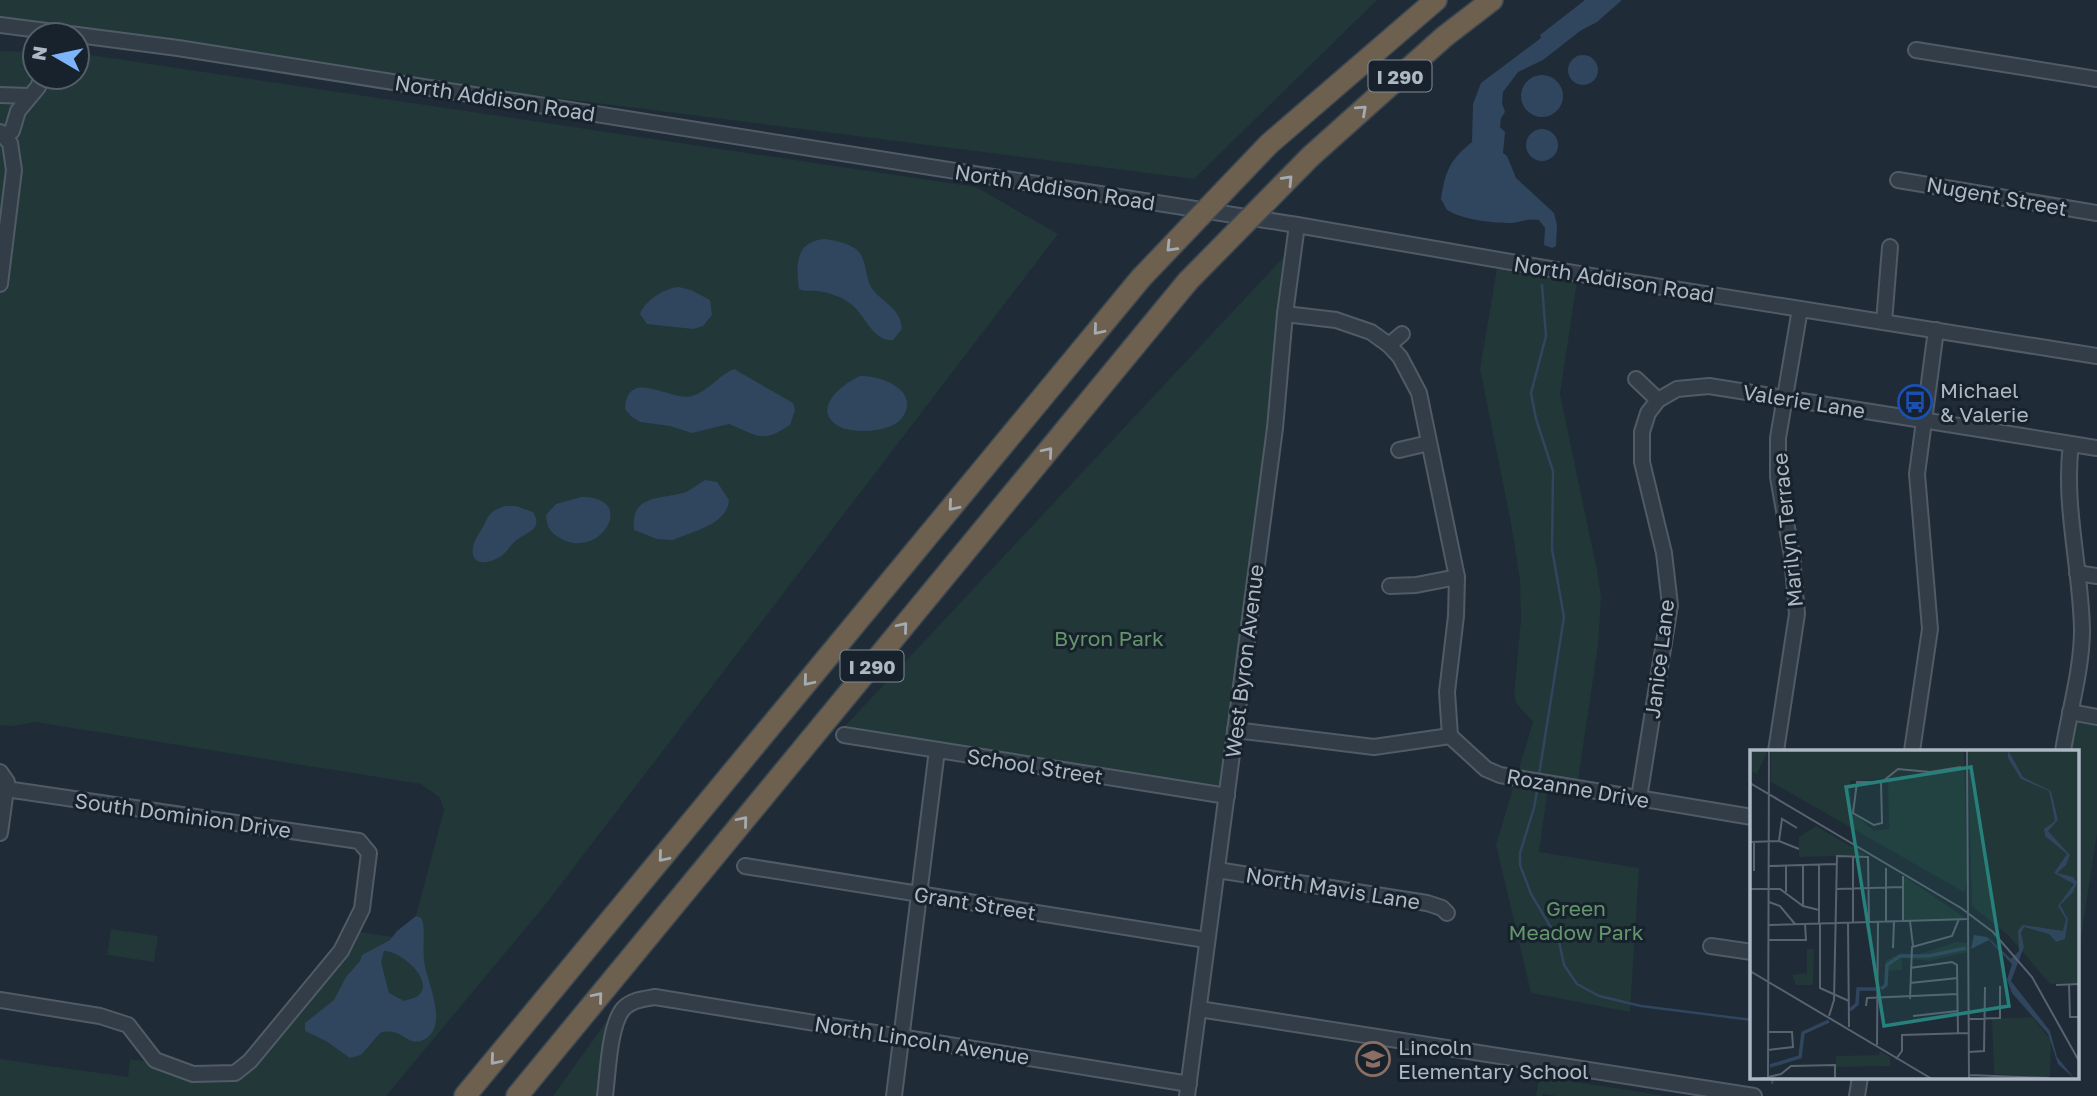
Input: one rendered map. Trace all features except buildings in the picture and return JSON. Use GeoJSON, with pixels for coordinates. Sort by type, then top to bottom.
{"type":"FeatureCollection","features":[{"type":"Feature","properties":{"kind":"highway","name":"I 290"},"geometry":{"type":"LineString","coordinates":[[465,1096],[1141,278],[1269,144],[1436,0]]}},
{"type":"Feature","properties":{"kind":"highway","name":"I 290"},"geometry":{"type":"LineString","coordinates":[[517,1096],[1188,282],[1311,156],[1444,37],[1492,0]]}},
{"type":"Feature","properties":{"kind":"street","name":"North Addison Road"},"geometry":{"type":"LineString","coordinates":[[91,38],[191,50],[1297,225],[2097,356]]}},
{"type":"Feature","properties":{"kind":"street"},"geometry":{"type":"LineString","coordinates":[[1916,50],[2097,79]]}},
{"type":"Feature","properties":{"kind":"street"},"geometry":{"type":"LineString","coordinates":[[0,284],[14,170],[10,144],[2,134],[12,131],[18,111],[34,91]]}},
{"type":"Feature","properties":{"kind":"street"},"geometry":{"type":"LineString","coordinates":[[0,95],[29,96]]}},
{"type":"Feature","properties":{"kind":"street","name":"Nugent Street"},"geometry":{"type":"LineString","coordinates":[[1898,180],[2097,213]]}},
{"type":"Feature","properties":{"kind":"street","name":"West Byron Avenue"},"geometry":{"type":"LineString","coordinates":[[1188,1090],[1275,428],[1285,314],[1297,225]]}},
{"type":"Feature","properties":{"kind":"street"},"geometry":{"type":"LineString","coordinates":[[1884,322],[1891,247]]}},
{"type":"Feature","properties":{"kind":"street","name":"Marilyn Terrace"},"geometry":{"type":"LineString","coordinates":[[1776,750],[1797,614],[1792,556],[1778,477],[1778,438],[1800,309]]}},
{"type":"Feature","properties":{"kind":"street"},"geometry":{"type":"LineString","coordinates":[[1235,730],[1374,747],[1450,737],[1447,692],[1456,616],[1457,577],[1419,393],[1411,374],[1389,345],[1371,332],[1354,325],[1285,314]]}},
{"type":"Feature","properties":{"kind":"street"},"geometry":{"type":"LineString","coordinates":[[1912,750],[1930,629],[1917,474],[1936,330]]}},
{"type":"Feature","properties":{"kind":"street"},"geometry":{"type":"LineString","coordinates":[[1389,345],[1402,334]]}},
{"type":"Feature","properties":{"kind":"street"},"geometry":{"type":"LineString","coordinates":[[1636,379],[1658,400]]}},
{"type":"Feature","properties":{"kind":"street","name":"Valerie Lane"},"geometry":{"type":"LineString","coordinates":[[1658,400],[1677,388],[1709,386],[2097,448]]}},
{"type":"Feature","properties":{"kind":"street","name":"Janice Lane"},"geometry":{"type":"LineString","coordinates":[[1639,798],[1670,605],[1664,553],[1645,478],[1641,450],[1642,432],[1648,413],[1658,400]]}},
{"type":"Feature","properties":{"kind":"street"},"geometry":{"type":"LineString","coordinates":[[1399,450],[1429,443]]}},
{"type":"Feature","properties":{"kind":"street"},"geometry":{"type":"LineString","coordinates":[[2063,750],[2082,630],[2071,498],[2071,444]]}},
{"type":"Feature","properties":{"kind":"street"},"geometry":{"type":"LineString","coordinates":[[2077,573],[2097,576]]}},
{"type":"Feature","properties":{"kind":"street"},"geometry":{"type":"LineString","coordinates":[[1390,586],[1416,585],[1457,577]]}},
{"type":"Feature","properties":{"kind":"street"},"geometry":{"type":"LineString","coordinates":[[2070,712],[2097,717]]}},
{"type":"Feature","properties":{"kind":"street","name":"School Street"},"geometry":{"type":"LineString","coordinates":[[844,735],[1227,796]]}},
{"type":"Feature","properties":{"kind":"street","name":"Rozanne Drive"},"geometry":{"type":"LineString","coordinates":[[1450,737],[1486,769],[1500,775],[1750,817]]}},
{"type":"Feature","properties":{"kind":"street"},"geometry":{"type":"LineString","coordinates":[[894,1096],[937,750]]}},
{"type":"Feature","properties":{"kind":"street"},"geometry":{"type":"LineString","coordinates":[[0,833],[4,781]]}},
{"type":"Feature","properties":{"kind":"street","name":"South Dominion Drive"},"geometry":{"type":"LineString","coordinates":[[0,1000],[100,1016],[128,1025],[155,1060],[193,1074],[235,1073],[250,1061],[341,951],[362,909],[369,853],[359,841],[4,781]]}},
{"type":"Feature","properties":{"kind":"street","name":"Grant Street"},"geometry":{"type":"LineString","coordinates":[[745,866],[1206,940]]}},
{"type":"Feature","properties":{"kind":"street","name":"North Mavis Lane"},"geometry":{"type":"LineString","coordinates":[[1217,870],[1427,903],[1442,908],[1447,913]]}},
{"type":"Feature","properties":{"kind":"street"},"geometry":{"type":"LineString","coordinates":[[1711,946],[1750,952]]}},
{"type":"Feature","properties":{"kind":"street","name":"North Lincoln Avenue"},"geometry":{"type":"LineString","coordinates":[[605,1096],[615,1026],[622,1009],[634,1001],[654,997],[902,1036],[1188,1090]]}},
{"type":"Feature","properties":{"kind":"street"},"geometry":{"type":"LineString","coordinates":[[1199,1009],[1754,1096]]}},
{"type":"Feature","properties":{"kind":"street"},"geometry":{"type":"LineString","coordinates":[[1857,1096],[1860,1078]]}},
{"type":"Feature","properties":{"kind":"green space"},"geometry":{"type":"Polygon","coordinates":[[[0,0],[1377,0],[1194,179],[91,39],[91,21],[21,21],[21,30],[0,27],[0,0]]]}},
{"type":"Feature","properties":{"kind":"green space"},"geometry":{"type":"Polygon","coordinates":[[[0,51],[21,52],[21,91],[91,91],[91,55],[976,187],[1058,234],[545,905],[386,1096],[0,1096],[0,1059],[128,1077],[130,1059],[151,1062],[175,1076],[220,1083],[238,1078],[339,963],[360,932],[392,937],[416,916],[444,810],[439,797],[421,784],[35,722],[14,726],[0,725],[0,51]]]}},
{"type":"Feature","properties":{"kind":"green space","name":"Byron Park"},"geometry":{"type":"Polygon","coordinates":[[[1295,245],[1221,790],[845,726],[1295,245]]]}},
{"type":"Feature","properties":{"kind":"green space","name":"Green Meadow Park"},"geometry":{"type":"Polygon","coordinates":[[[1498,262],[1578,275],[1560,394],[1597,570],[1601,597],[1598,646],[1577,787],[1549,782],[1539,852],[1639,868],[1630,1012],[1531,993],[1496,845],[1533,722],[1516,703],[1514,695],[1521,619],[1520,581],[1480,369],[1498,262]]]}},
{"type":"Feature","properties":{"kind":"green space"},"geometry":{"type":"Polygon","coordinates":[[[2072,714],[2097,720],[2097,834],[2081,937],[2080,750],[2066,750],[2072,714]]]}},
{"type":"Feature","properties":{"kind":"green space"},"geometry":{"type":"Polygon","coordinates":[[[111,929],[158,936],[154,962],[107,955],[111,929]]]}},
{"type":"Feature","properties":{"kind":"green space"},"geometry":{"type":"Polygon","coordinates":[[[609,1018],[598,1096],[553,1096],[609,1018]]]}},
{"type":"Feature","properties":{"kind":"green space"},"geometry":{"type":"Polygon","coordinates":[[[1539,1076],[1666,1096],[1536,1096],[1539,1076]]]}},
{"type":"Feature","properties":{"kind":"water"},"geometry":{"type":"Polygon","coordinates":[[[1585,0],[1622,0],[1597,22],[1580,31],[1543,60],[1518,72],[1503,92],[1505,112],[1500,127],[1505,132],[1503,153],[1507,156],[1516,178],[1554,213],[1557,225],[1556,246],[1552,248],[1544,245],[1545,228],[1539,220],[1487,222],[1447,210],[1441,199],[1444,181],[1458,155],[1472,142],[1473,104],[1481,83],[1541,38],[1540,35],[1585,0]]]}},
{"type":"Feature","properties":{"kind":"water"},"geometry":{"type":"Polygon","coordinates":[[[1583,55],[1594,59],[1598,70],[1594,81],[1583,85],[1572,81],[1568,70],[1572,59],[1583,55]]]}},
{"type":"Feature","properties":{"kind":"water"},"geometry":{"type":"Polygon","coordinates":[[[1542,75],[1557,81],[1563,96],[1557,111],[1542,117],[1527,111],[1521,96],[1527,81],[1542,75]]]}},
{"type":"Feature","properties":{"kind":"water"},"geometry":{"type":"Polygon","coordinates":[[[1542,129],[1553,134],[1558,145],[1553,156],[1542,161],[1531,156],[1526,145],[1531,134],[1542,129]]]}},
{"type":"Feature","properties":{"kind":"water"},"geometry":{"type":"Polygon","coordinates":[[[824,239],[845,243],[860,253],[873,290],[899,316],[902,329],[893,340],[880,337],[852,305],[835,295],[799,289],[798,263],[803,250],[814,241],[824,239]]]}},
{"type":"Feature","properties":{"kind":"water"},"geometry":{"type":"Polygon","coordinates":[[[679,287],[710,300],[712,315],[703,326],[693,329],[647,324],[640,314],[646,304],[662,292],[679,287]]]}},
{"type":"Feature","properties":{"kind":"water"},"geometry":{"type":"Polygon","coordinates":[[[734,369],[793,403],[795,410],[790,425],[766,436],[754,435],[729,424],[692,433],[670,426],[640,422],[625,409],[628,396],[634,390],[642,388],[683,397],[692,396],[704,391],[734,369]]]}},
{"type":"Feature","properties":{"kind":"water"},"geometry":{"type":"Polygon","coordinates":[[[860,376],[879,378],[896,386],[903,393],[907,408],[897,423],[882,429],[864,431],[840,427],[831,420],[828,406],[832,398],[845,385],[860,376]]]}},
{"type":"Feature","properties":{"kind":"water"},"geometry":{"type":"Polygon","coordinates":[[[705,480],[717,482],[729,500],[727,509],[716,521],[673,540],[657,539],[634,530],[634,518],[642,504],[686,492],[705,480]]]}},
{"type":"Feature","properties":{"kind":"water"},"geometry":{"type":"Polygon","coordinates":[[[581,497],[599,500],[608,507],[610,516],[607,527],[599,536],[587,542],[573,543],[552,532],[546,515],[556,504],[581,497]]]}},
{"type":"Feature","properties":{"kind":"water"},"geometry":{"type":"Polygon","coordinates":[[[505,506],[516,506],[533,512],[536,526],[515,541],[501,556],[489,561],[477,561],[473,552],[476,539],[491,513],[505,506]]]}},
{"type":"Feature","properties":{"kind":"water"},"geometry":{"type":"Polygon","coordinates":[[[416,916],[421,918],[424,928],[424,961],[436,1018],[430,1035],[416,1042],[393,1032],[380,1033],[361,1055],[350,1058],[326,1041],[305,1031],[305,1023],[334,1000],[362,955],[390,940],[416,916]],[[384,951],[381,962],[389,993],[404,1001],[417,996],[423,988],[418,973],[405,960],[384,951]]]}},
{"type":"Feature","properties":{"kind":"waterway"},"geometry":{"type":"LineString","coordinates":[[1539,775],[1564,617],[1552,549],[1553,471],[1536,419],[1531,393],[1546,336],[1542,285]]}},
{"type":"Feature","properties":{"kind":"waterway"},"geometry":{"type":"LineString","coordinates":[[1538,785],[1520,853],[1520,865],[1531,894],[1559,941],[1564,965],[1577,984],[1599,996],[1641,1006],[1750,1020]]}},
{"type":"Feature","properties":{"kind":"waterway"},"geometry":{"type":"LineString","coordinates":[[1772,1083],[1773,1078]]}},
{"type":"Feature","properties":{"kind":"place","name":"Michael & Valerie"},"geometry":{"type":"Point","coordinates":[1915,402]}},
{"type":"Feature","properties":{"kind":"place","name":"Lincoln Elementary School"},"geometry":{"type":"Point","coordinates":[1373,1059]}}]}
